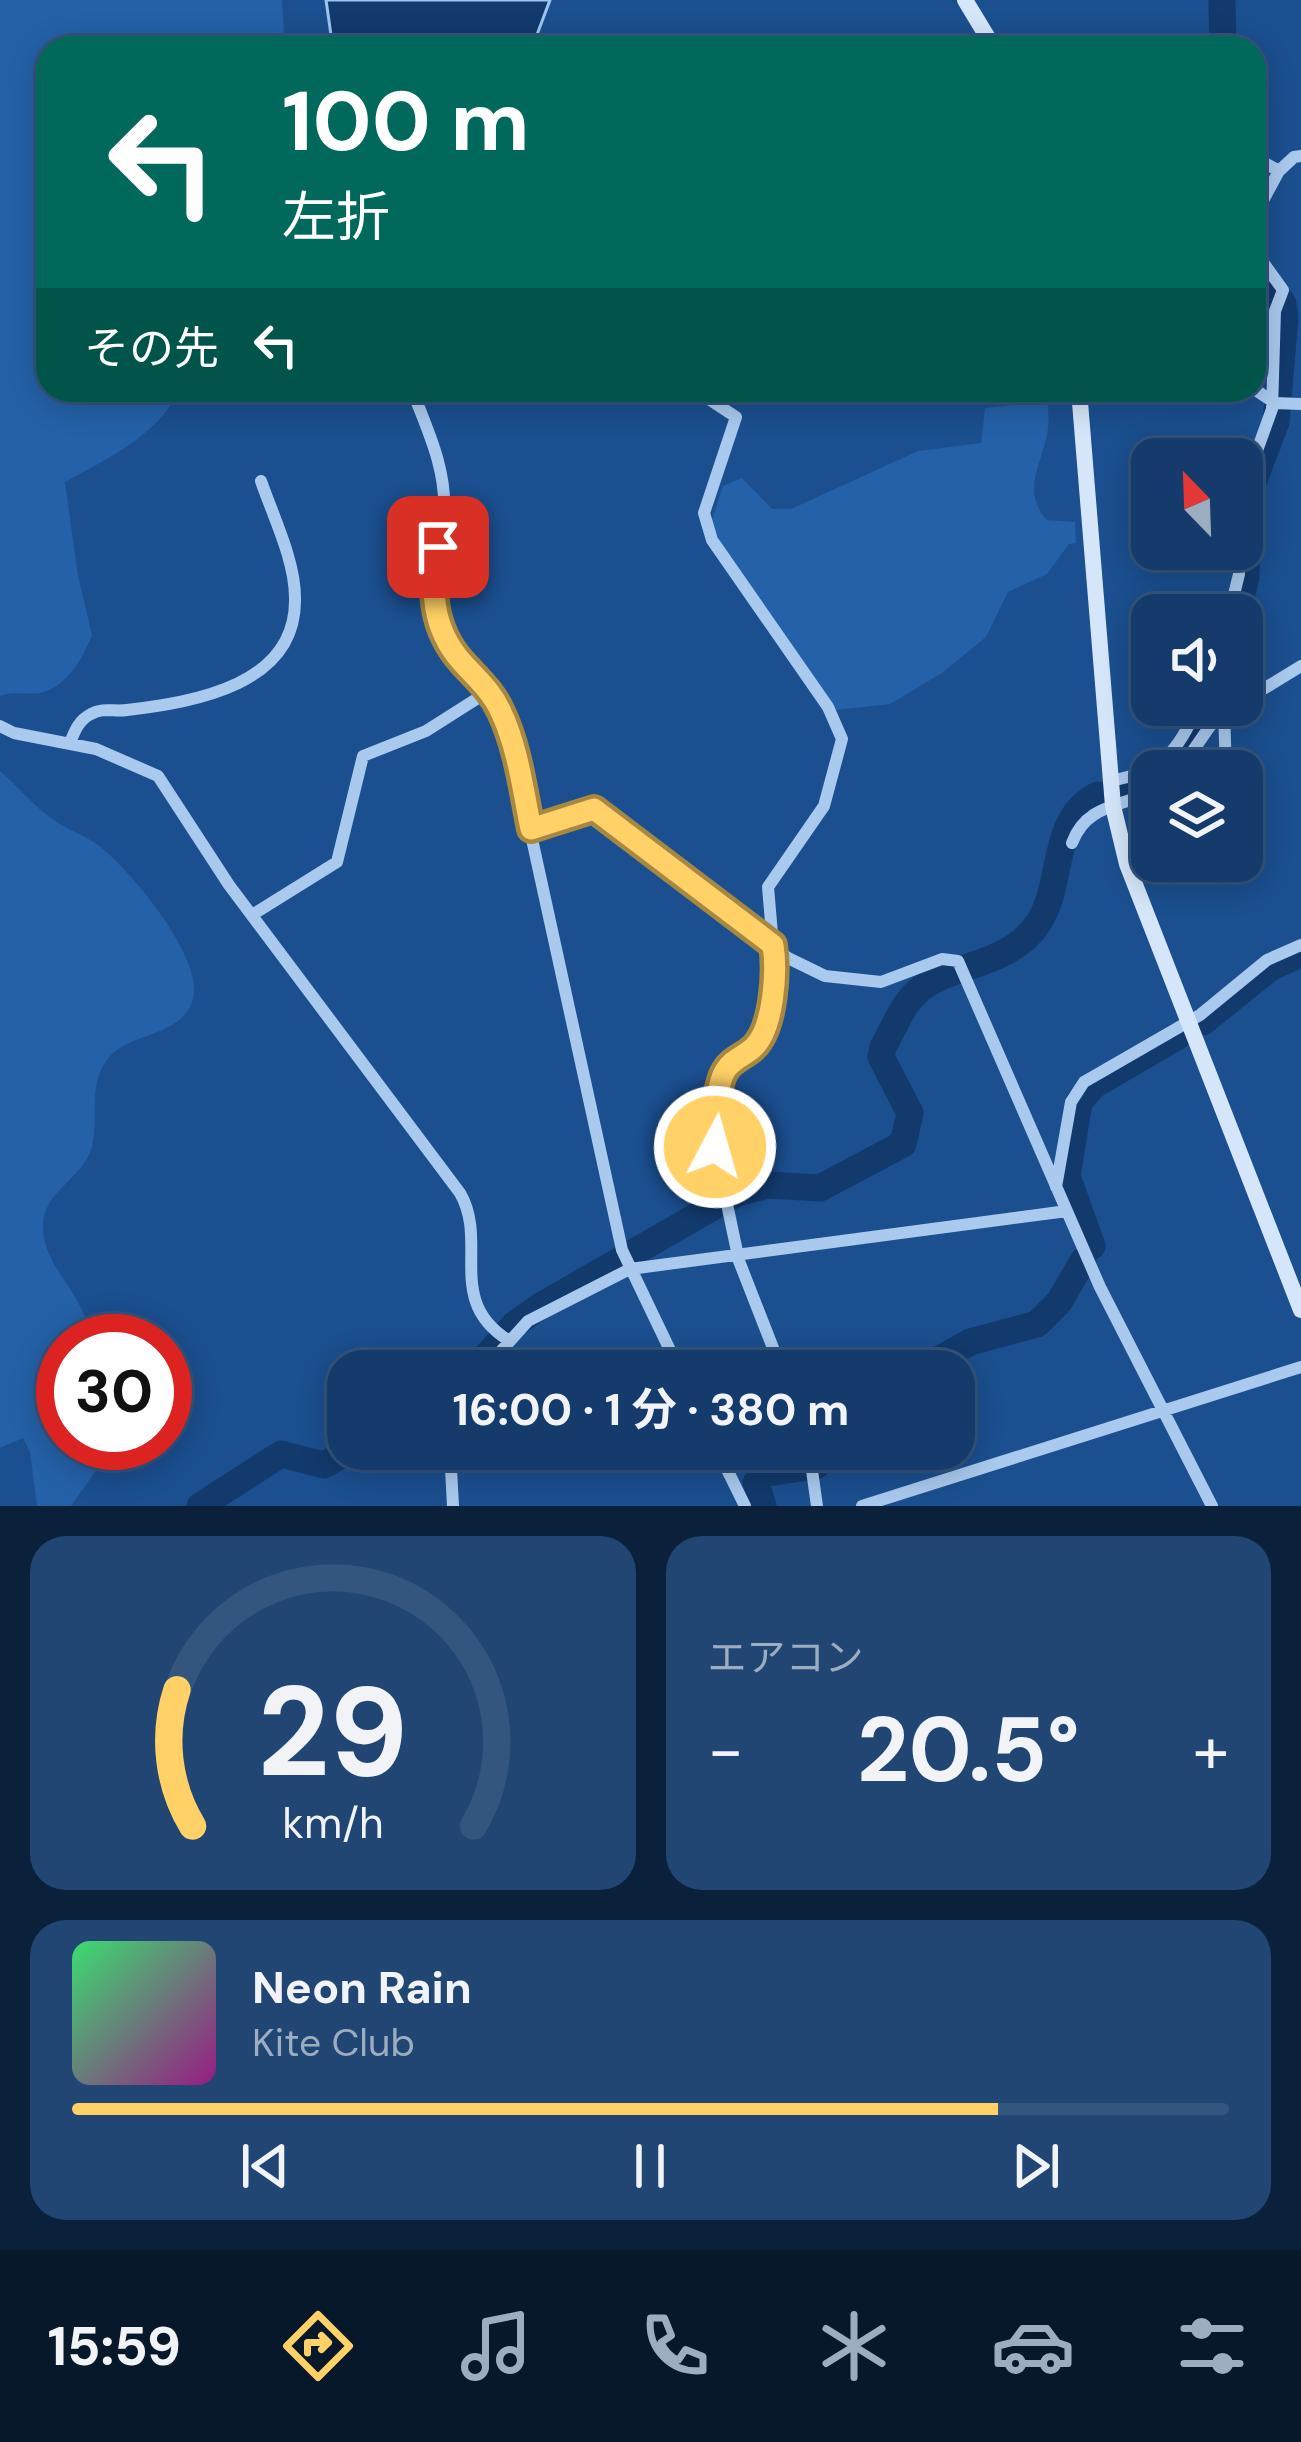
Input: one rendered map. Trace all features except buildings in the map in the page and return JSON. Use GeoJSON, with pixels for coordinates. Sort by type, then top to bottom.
{"type":"FeatureCollection","features":[{"type":"Feature","properties":{"kind":"street"},"geometry":{"type":"LineString","coordinates":[[965,0],[987,36]]}},
{"type":"Feature","properties":{"kind":"street"},"geometry":{"type":"LineString","coordinates":[[1266,196],[1280,171],[1301,156]]}},
{"type":"Feature","properties":{"kind":"street"},"geometry":{"type":"LineString","coordinates":[[1266,164],[1280,171]]}},
{"type":"Feature","properties":{"kind":"street"},"geometry":{"type":"LineString","coordinates":[[1263,448],[1284,404],[1279,298],[1266,274]]}},
{"type":"Feature","properties":{"kind":"street"},"geometry":{"type":"LineString","coordinates":[[417,402],[436,450],[443,487],[443,521],[433,573],[435,608],[453,651],[489,692],[514,747],[627,1260],[670,1350]]}},
{"type":"Feature","properties":{"kind":"street"},"geometry":{"type":"LineString","coordinates":[[713,402],[736,417],[704,513],[712,540],[828,706],[842,740],[824,806],[768,887],[777,972],[763,1030],[757,1045],[734,1061],[722,1077],[715,1147],[738,1252],[774,1350]]}},
{"type":"Feature","properties":{"kind":"street"},"geometry":{"type":"LineString","coordinates":[[1080,402],[1109,781],[1126,864],[1301,1310]]}},
{"type":"Feature","properties":{"kind":"street"},"geometry":{"type":"LineString","coordinates":[[70,743],[78,724],[98,710],[132,710],[212,694],[253,677],[281,648],[293,615],[294,585],[261,481]]}},
{"type":"Feature","properties":{"kind":"street"},"geometry":{"type":"LineString","coordinates":[[1263,688],[1301,667]]}},
{"type":"Feature","properties":{"kind":"street"},"geometry":{"type":"LineString","coordinates":[[252,915],[337,862],[363,756],[426,731],[489,692]]}},
{"type":"Feature","properties":{"kind":"street"},"geometry":{"type":"LineString","coordinates":[[0,726],[14,734],[70,743],[145,766],[158,776],[252,915],[460,1193],[469,1215],[479,1314],[504,1337]]}},
{"type":"Feature","properties":{"kind":"street"},"geometry":{"type":"LineString","coordinates":[[1109,781],[1151,770],[1179,743],[1188,726]]}},
{"type":"Feature","properties":{"kind":"street"},"geometry":{"type":"LineString","coordinates":[[1196,750],[1216,726]]}},
{"type":"Feature","properties":{"kind":"street"},"geometry":{"type":"LineString","coordinates":[[1072,843],[1082,821],[1131,800]]}},
{"type":"Feature","properties":{"kind":"street"},"geometry":{"type":"LineString","coordinates":[[531,829],[594,809],[788,958],[825,976],[865,983],[896,979],[942,959],[964,970],[1066,1211],[1161,1414],[1212,1506]]}},
{"type":"Feature","properties":{"kind":"street"},"geometry":{"type":"LineString","coordinates":[[1056,1187],[1074,1093],[1084,1082],[1187,1022],[1267,960],[1301,945]]}},
{"type":"Feature","properties":{"kind":"street"},"geometry":{"type":"LineString","coordinates":[[496,1350],[504,1337],[627,1260],[738,1252],[1066,1211]]}},
{"type":"Feature","properties":{"kind":"street"},"geometry":{"type":"LineString","coordinates":[[862,1506],[1301,1367]]}},
{"type":"Feature","properties":{"kind":"street"},"geometry":{"type":"LineString","coordinates":[[451,1470],[452,1506]]}},
{"type":"Feature","properties":{"kind":"street"},"geometry":{"type":"LineString","coordinates":[[727,1470],[745,1506]]}},
{"type":"Feature","properties":{"kind":"street"},"geometry":{"type":"LineString","coordinates":[[811,1470],[817,1506]]}},
{"type":"Feature","properties":{"kind":"shaded area"},"geometry":{"type":"Polygon","coordinates":[[[0,0],[282,0],[284,36],[36,36],[36,402],[172,402],[145,433],[65,482],[92,635],[79,662],[58,685],[40,693],[0,696],[0,0]]]}},
{"type":"Feature","properties":{"kind":"shaded area"},"geometry":{"type":"Polygon","coordinates":[[[326,0],[550,0],[536,36],[331,36],[326,0]]]}},
{"type":"Feature","properties":{"kind":"shaded area"},"geometry":{"type":"Polygon","coordinates":[[[1048,402],[1048,429],[1035,498],[1047,520],[1075,522],[1076,543],[1069,544],[1047,574],[1008,592],[986,637],[942,673],[890,704],[836,710],[731,563],[711,523],[723,486],[742,478],[772,509],[791,509],[918,451],[981,443],[985,408],[1048,402]]]}},
{"type":"Feature","properties":{"kind":"shaded area"},"geometry":{"type":"Polygon","coordinates":[[[0,771],[47,815],[94,842],[125,870],[176,937],[194,981],[193,999],[178,1021],[126,1044],[106,1061],[97,1082],[91,1150],[45,1214],[47,1248],[83,1314],[36,1314],[36,1470],[97,1470],[71,1506],[37,1506],[30,1452],[23,1438],[0,1448],[0,771]]]}},
{"type":"Feature","properties":{"kind":"waterway"},"geometry":{"type":"LineString","coordinates":[[1222,0],[1223,36]]}},
{"type":"Feature","properties":{"kind":"waterway"},"geometry":{"type":"LineString","coordinates":[[1242,594],[1247,498],[1276,422],[1285,317],[1283,304],[1266,281]]}},
{"type":"Feature","properties":{"kind":"waterway"},"geometry":{"type":"LineString","coordinates":[[1183,750],[1197,726]]}},
{"type":"Feature","properties":{"kind":"waterway"},"geometry":{"type":"LineString","coordinates":[[1123,789],[1131,787]]}},
{"type":"Feature","properties":{"kind":"waterway"},"geometry":{"type":"LineString","coordinates":[[492,1350],[539,1307],[737,1193],[768,1185],[820,1188],[903,1144],[910,1113],[881,1057],[898,1018],[912,997],[930,983],[1010,950],[1037,925],[1072,820],[1098,795]]}},
{"type":"Feature","properties":{"kind":"waterway"},"geometry":{"type":"LineString","coordinates":[[1203,1022],[1271,967],[1301,954]]}},
{"type":"Feature","properties":{"kind":"waterway"},"geometry":{"type":"LineString","coordinates":[[1092,1246],[1067,1176],[1079,1102],[1094,1085],[1178,1036]]}},
{"type":"Feature","properties":{"kind":"waterway"},"geometry":{"type":"LineString","coordinates":[[956,1350],[1037,1324],[1059,1302],[1083,1261]]}},
{"type":"Feature","properties":{"kind":"waterway"},"geometry":{"type":"LineString","coordinates":[[200,1506],[281,1454],[327,1463]]}},
{"type":"Feature","properties":{"kind":"waterway"},"geometry":{"type":"LineString","coordinates":[[763,1506],[756,1483],[761,1474],[788,1470]]}},
{"type":"Feature","properties":{"kind":"route"},"geometry":{"type":"LineString","coordinates":[[438,547],[433,591],[439,624],[453,651],[499,707],[514,747],[531,829],[594,809],[773,945],[776,981],[763,1030],[757,1045],[734,1061],[722,1077],[715,1147]]}}]}
